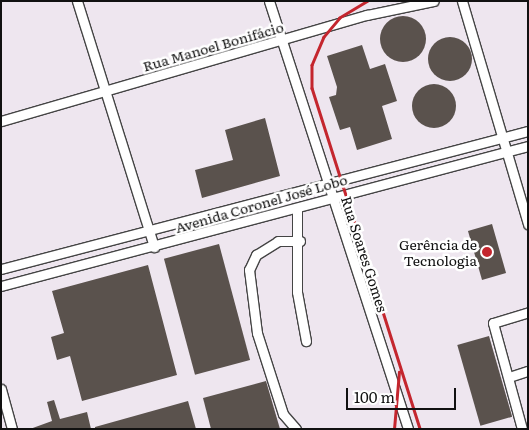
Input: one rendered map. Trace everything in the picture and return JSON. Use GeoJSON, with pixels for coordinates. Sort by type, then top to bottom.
{"type":"FeatureCollection","features":[{"type":"Feature","properties":{"kind":"street"},"geometry":{"type":"LineString","coordinates":[[77,1],[154,247]]}},
{"type":"Feature","properties":{"kind":"street","name":"Rua Soares Gomes"},"geometry":{"type":"LineString","coordinates":[[269,1],[408,429]]}},
{"type":"Feature","properties":{"kind":"street","name":"Rua Manoel Bonifácio"},"geometry":{"type":"LineString","coordinates":[[1,121],[281,41],[434,1]]}},
{"type":"Feature","properties":{"kind":"street"},"geometry":{"type":"LineString","coordinates":[[462,1],[508,151],[528,224]]}},
{"type":"Feature","properties":{"kind":"street","name":"Avenida Coronel José Lobo"},"geometry":{"type":"LineString","coordinates":[[1,269],[528,131]]}},
{"type":"Feature","properties":{"kind":"street","name":"Avenida Coronel José Lobo"},"geometry":{"type":"LineString","coordinates":[[1,286],[154,247],[528,146]]}},
{"type":"Feature","properties":{"kind":"street"},"geometry":{"type":"LineString","coordinates":[[297,209],[300,240],[297,292],[306,341]]}},
{"type":"Feature","properties":{"kind":"street"},"geometry":{"type":"LineString","coordinates":[[296,429],[283,414],[256,333],[248,270],[256,255],[278,241],[300,240]]}},
{"type":"Feature","properties":{"kind":"street"},"geometry":{"type":"LineString","coordinates":[[522,429],[493,323],[528,312]]}},
{"type":"Feature","properties":{"kind":"street"},"geometry":{"type":"LineString","coordinates":[[509,377],[528,371]]}},
{"type":"Feature","properties":{"kind":"street"},"geometry":{"type":"LineString","coordinates":[[1,389],[12,429]]}},
{"type":"Feature","properties":{"kind":"shaded area"},"geometry":{"type":"Polygon","coordinates":[[[1,1],[528,1],[528,429],[1,429],[1,1]]]}},
{"type":"Feature","properties":{"kind":"building"},"geometry":{"type":"Polygon","coordinates":[[[403,16],[416,20],[422,26],[426,39],[422,52],[416,58],[403,62],[390,58],[384,52],[380,39],[384,26],[390,20],[403,16]]]}},
{"type":"Feature","properties":{"kind":"building"},"geometry":{"type":"Polygon","coordinates":[[[454,37],[466,43],[471,50],[471,68],[466,75],[459,80],[446,81],[438,78],[431,71],[428,55],[431,47],[438,40],[454,37]]]}},
{"type":"Feature","properties":{"kind":"building"},"geometry":{"type":"Polygon","coordinates":[[[362,45],[370,69],[385,64],[397,101],[382,106],[392,139],[357,150],[350,127],[340,130],[329,97],[336,95],[337,87],[327,56],[362,45]]]}},
{"type":"Feature","properties":{"kind":"building"},"geometry":{"type":"Polygon","coordinates":[[[430,84],[438,84],[450,90],[456,106],[450,122],[438,128],[430,128],[418,122],[412,110],[412,102],[418,90],[430,84]]]}},
{"type":"Feature","properties":{"kind":"building"},"geometry":{"type":"Polygon","coordinates":[[[265,118],[280,176],[202,198],[195,170],[233,160],[225,130],[265,118]]]}},
{"type":"Feature","properties":{"kind":"building","name":"Gerência de Tecnologia"},"geometry":{"type":"Polygon","coordinates":[[[492,224],[506,273],[482,280],[468,231],[492,224]]]}},
{"type":"Feature","properties":{"kind":"building"},"geometry":{"type":"Polygon","coordinates":[[[219,244],[250,360],[195,375],[164,259],[219,244]]]}},
{"type":"Feature","properties":{"kind":"building"},"geometry":{"type":"Polygon","coordinates":[[[148,265],[177,375],[82,401],[70,356],[57,360],[51,337],[64,333],[52,291],[148,265]]]}},
{"type":"Feature","properties":{"kind":"building"},"geometry":{"type":"Polygon","coordinates":[[[489,336],[512,417],[480,426],[457,345],[489,336]]]}},
{"type":"Feature","properties":{"kind":"building"},"geometry":{"type":"Polygon","coordinates":[[[266,381],[280,429],[211,429],[203,398],[266,381]]]}},
{"type":"Feature","properties":{"kind":"building"},"geometry":{"type":"Polygon","coordinates":[[[54,400],[60,419],[87,412],[91,429],[30,429],[52,421],[47,402],[54,400]]]}},
{"type":"Feature","properties":{"kind":"building"},"geometry":{"type":"Polygon","coordinates":[[[188,401],[196,429],[95,429],[95,427],[188,401]]]}},
{"type":"Feature","properties":{"kind":"railway"},"geometry":{"type":"LineString","coordinates":[[368,1],[340,18],[324,37],[312,65],[312,88],[420,429]]}},
{"type":"Feature","properties":{"kind":"railway"},"geometry":{"type":"LineString","coordinates":[[394,429],[399,372]]}},
{"type":"Feature","properties":{"kind":"place","name":"Gerência de Tecnologia"},"geometry":{"type":"Point","coordinates":[487,252]}}]}
